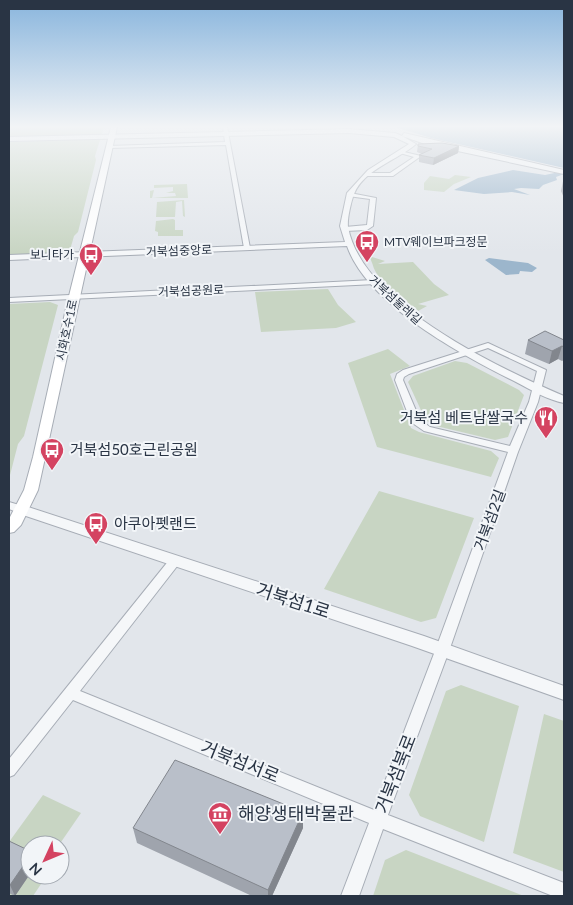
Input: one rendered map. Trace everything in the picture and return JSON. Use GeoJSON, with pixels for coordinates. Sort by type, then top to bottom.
{"type":"FeatureCollection","features":[{"type":"Feature","properties":{"kind":"main road","name":"시화호수1로"},"geometry":{"type":"LineString","coordinates":[[9,528],[16,521],[15,507],[31,490],[40,457],[74,297],[105,169]]}},
{"type":"Feature","properties":{"kind":"street"},"geometry":{"type":"LineString","coordinates":[[232,169],[246,248]]}},
{"type":"Feature","properties":{"kind":"street","name":"거북섬둘레길"},"geometry":{"type":"LineString","coordinates":[[374,169],[350,195],[345,210],[345,229],[348,244],[365,273],[422,324],[466,352],[538,389],[564,400]]}},
{"type":"Feature","properties":{"kind":"street"},"geometry":{"type":"LineString","coordinates":[[368,174],[390,176],[399,169]]}},
{"type":"Feature","properties":{"kind":"street"},"geometry":{"type":"LineString","coordinates":[[549,169],[564,173]]}},
{"type":"Feature","properties":{"kind":"street"},"geometry":{"type":"LineString","coordinates":[[345,229],[367,228],[370,226],[373,198],[350,195]]}},
{"type":"Feature","properties":{"kind":"street","name":"거북섬중앙로"},"geometry":{"type":"LineString","coordinates":[[9,258],[348,244]]}},
{"type":"Feature","properties":{"kind":"street","name":"거북섬공원로"},"geometry":{"type":"LineString","coordinates":[[9,300],[373,282]]}},
{"type":"Feature","properties":{"kind":"street"},"geometry":{"type":"LineString","coordinates":[[514,450],[427,429],[416,422],[399,380],[400,376],[406,372],[484,345],[492,345],[542,370],[538,389]]}},
{"type":"Feature","properties":{"kind":"street","name":"거북섬2길"},"geometry":{"type":"LineString","coordinates":[[442,651],[514,450],[538,389]]}},
{"type":"Feature","properties":{"kind":"street","name":"거북섬1로"},"geometry":{"type":"LineString","coordinates":[[15,507],[564,693]]}},
{"type":"Feature","properties":{"kind":"street"},"geometry":{"type":"LineString","coordinates":[[9,770],[174,562]]}},
{"type":"Feature","properties":{"kind":"street","name":"거북섬북로"},"geometry":{"type":"LineString","coordinates":[[350,896],[442,651]]}},
{"type":"Feature","properties":{"kind":"street","name":"거북섬서로"},"geometry":{"type":"LineString","coordinates":[[70,693],[378,819],[564,892]]}},
{"type":"Feature","properties":{"kind":"green space"},"geometry":{"type":"Polygon","coordinates":[[[9,169],[94,169],[78,232],[74,236],[70,250],[64,252],[9,255],[9,169]]]}},
{"type":"Feature","properties":{"kind":"green space"},"geometry":{"type":"Polygon","coordinates":[[[455,175],[471,177],[454,184],[444,192],[424,190],[424,183],[430,176],[449,179],[455,175]]]}},
{"type":"Feature","properties":{"kind":"green space"},"geometry":{"type":"Polygon","coordinates":[[[187,184],[188,198],[152,198],[176,196],[175,193],[166,193],[173,191],[173,187],[154,188],[154,185],[187,184]]]}},
{"type":"Feature","properties":{"kind":"green space"},"geometry":{"type":"Polygon","coordinates":[[[154,190],[152,198],[150,198],[150,191],[154,190]]]}},
{"type":"Feature","properties":{"kind":"green space"},"geometry":{"type":"Polygon","coordinates":[[[184,200],[185,217],[183,216],[182,201],[176,202],[175,217],[156,217],[157,202],[184,200]]]}},
{"type":"Feature","properties":{"kind":"green space"},"geometry":{"type":"Polygon","coordinates":[[[175,220],[175,230],[183,230],[183,236],[158,236],[158,232],[155,231],[156,221],[175,220]]]}},
{"type":"Feature","properties":{"kind":"green space"},"geometry":{"type":"Polygon","coordinates":[[[370,258],[385,261],[378,264],[413,262],[434,284],[449,295],[418,304],[427,306],[418,311],[381,280],[370,258]]]}},
{"type":"Feature","properties":{"kind":"green space"},"geometry":{"type":"Polygon","coordinates":[[[328,289],[338,305],[356,322],[336,328],[261,332],[255,292],[328,289]]]}},
{"type":"Feature","properties":{"kind":"green space"},"geometry":{"type":"Polygon","coordinates":[[[50,302],[58,305],[24,436],[18,444],[9,479],[9,304],[50,302]]]}},
{"type":"Feature","properties":{"kind":"green space"},"geometry":{"type":"Polygon","coordinates":[[[388,349],[410,366],[390,374],[411,428],[419,432],[491,451],[499,458],[491,477],[377,447],[348,363],[388,349]]]}},
{"type":"Feature","properties":{"kind":"green space"},"geometry":{"type":"Polygon","coordinates":[[[455,361],[467,363],[519,390],[524,395],[508,437],[495,440],[432,425],[425,419],[408,382],[413,376],[455,361]]]}},
{"type":"Feature","properties":{"kind":"green space"},"geometry":{"type":"Polygon","coordinates":[[[379,491],[474,518],[436,618],[421,622],[324,589],[379,491]]]}},
{"type":"Feature","properties":{"kind":"green space"},"geometry":{"type":"Polygon","coordinates":[[[461,685],[519,706],[484,842],[420,816],[409,795],[446,691],[461,685]]]}},
{"type":"Feature","properties":{"kind":"green space"},"geometry":{"type":"Polygon","coordinates":[[[544,714],[564,721],[564,872],[513,853],[544,714]]]}},
{"type":"Feature","properties":{"kind":"green space"},"geometry":{"type":"Polygon","coordinates":[[[43,795],[81,813],[66,835],[20,835],[20,885],[40,885],[33,896],[9,896],[9,842],[43,795]]]}},
{"type":"Feature","properties":{"kind":"green space"},"geometry":{"type":"Polygon","coordinates":[[[406,850],[524,896],[373,896],[385,860],[406,850]]]}},
{"type":"Feature","properties":{"kind":"water"},"geometry":{"type":"Polygon","coordinates":[[[513,170],[545,175],[564,171],[564,174],[556,177],[557,180],[543,185],[539,189],[514,189],[530,195],[512,192],[484,194],[454,190],[478,178],[513,170]]]}},
{"type":"Feature","properties":{"kind":"water"},"geometry":{"type":"Polygon","coordinates":[[[489,258],[528,263],[537,268],[532,272],[520,271],[519,274],[506,275],[485,260],[489,258]]]}},
{"type":"Feature","properties":{"kind":"building"},"geometry":{"type":"Polygon","coordinates":[[[545,331],[564,340],[564,347],[562,346],[552,351],[528,340],[545,331]]]}},
{"type":"Feature","properties":{"kind":"building","name":"해양생태박물관"},"geometry":{"type":"Polygon","coordinates":[[[175,760],[303,812],[268,890],[133,828],[175,760]]]}},
{"type":"Feature","properties":{"kind":"building"},"geometry":{"type":"Polygon","coordinates":[[[9,841],[20,846],[20,870],[9,884],[9,841]]]}},
{"type":"Feature","properties":{"kind":"place","name":"MTV웨이브파크정문"},"geometry":{"type":"Point","coordinates":[367,263]}},
{"type":"Feature","properties":{"kind":"place","name":"보니타가"},"geometry":{"type":"Point","coordinates":[91,276]}},
{"type":"Feature","properties":{"kind":"place","name":"거북섬 베트남쌀국수"},"geometry":{"type":"Point","coordinates":[546,439]}},
{"type":"Feature","properties":{"kind":"place","name":"거북섬50호근린공원"},"geometry":{"type":"Point","coordinates":[52,471]}},
{"type":"Feature","properties":{"kind":"place","name":"아쿠아펫랜드"},"geometry":{"type":"Point","coordinates":[96,545]}},
{"type":"Feature","properties":{"kind":"place","name":"해양생태박물관"},"geometry":{"type":"Point","coordinates":[220,835]}}]}
